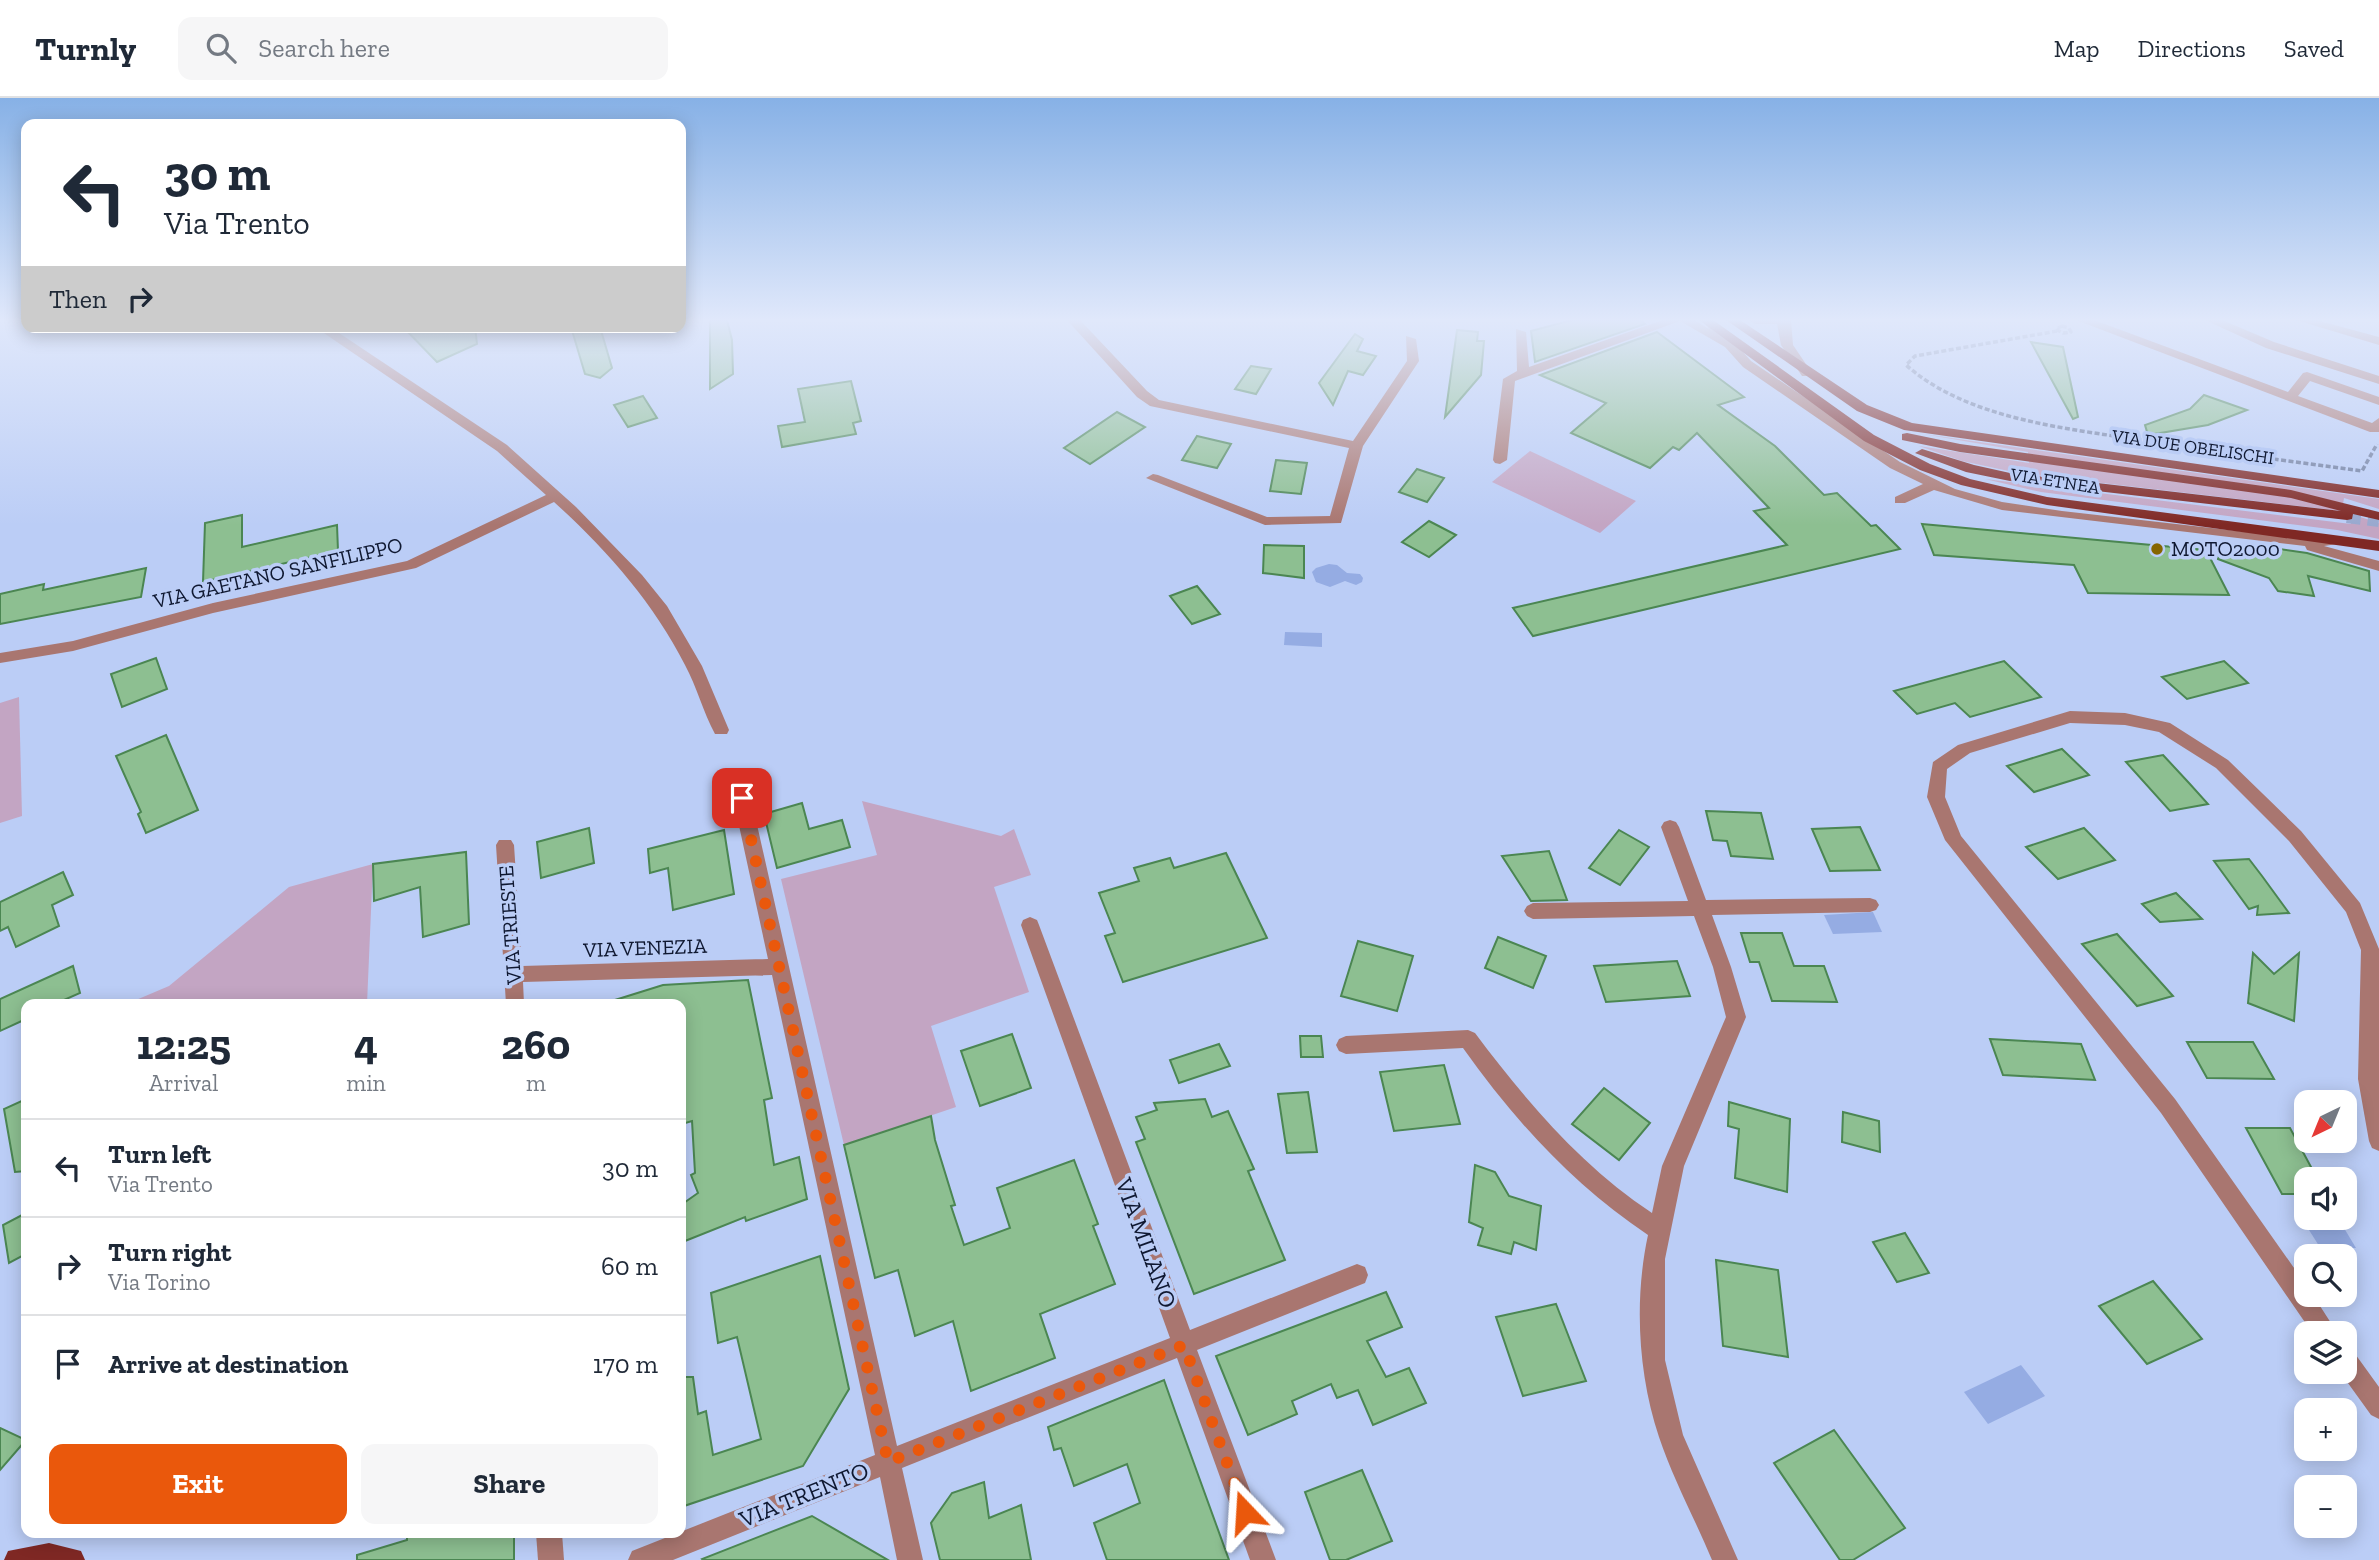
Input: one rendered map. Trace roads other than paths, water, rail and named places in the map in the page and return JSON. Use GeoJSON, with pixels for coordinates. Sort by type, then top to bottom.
{"type":"FeatureCollection","features":[{"type":"Feature","properties":{"kind":"main road","name":"VIA ETNEA"},"geometry":{"type":"LineString","coordinates":[[1800,388],[1869,438],[1925,467],[1979,486],[2047,500],[2352,540],[2379,546]]}},
{"type":"Feature","properties":{"kind":"main road","name":"VIA ETNEA"},"geometry":{"type":"LineString","coordinates":[[1805,388],[1874,433],[1971,469],[2010,477],[2379,516]]}},
{"type":"Feature","properties":{"kind":"main road","name":"VIA DUE OBELISCHI"},"geometry":{"type":"LineString","coordinates":[[1826,388],[1863,416],[1902,435],[1940,445],[2291,494],[2344,511]]}},
{"type":"Feature","properties":{"kind":"main road","name":"VIA DUE OBELISCHI"},"geometry":{"type":"LineString","coordinates":[[1831,388],[1873,414],[1909,427],[2379,494]]}},
{"type":"Feature","properties":{"kind":"main road"},"geometry":{"type":"LineString","coordinates":[[17,1560],[49,1556],[72,1560]]}},
{"type":"Feature","properties":{"kind":"street"},"geometry":{"type":"LineString","coordinates":[[412,388],[502,449],[555,495],[637,578],[662,610],[694,666],[721,730]]}},
{"type":"Feature","properties":{"kind":"street"},"geometry":{"type":"LineString","coordinates":[[1137,388],[1156,403],[1356,446]]}},
{"type":"Feature","properties":{"kind":"street"},"geometry":{"type":"LineString","coordinates":[[1153,478],[1265,521],[1336,520],[1356,446],[1395,388]]}},
{"type":"Feature","properties":{"kind":"street"},"geometry":{"type":"LineString","coordinates":[[1500,460],[1508,388]]}},
{"type":"Feature","properties":{"kind":"street"},"geometry":{"type":"LineString","coordinates":[[1782,388],[1857,440],[1933,485],[2002,506],[2291,542],[2379,565]]}},
{"type":"Feature","properties":{"kind":"street"},"geometry":{"type":"LineString","coordinates":[[2264,388],[2378,430]]}},
{"type":"Feature","properties":{"kind":"street"},"geometry":{"type":"LineString","coordinates":[[2290,398],[2298,388]]}},
{"type":"Feature","properties":{"kind":"street"},"geometry":{"type":"LineString","coordinates":[[2342,388],[2379,401]]}},
{"type":"Feature","properties":{"kind":"street"},"geometry":{"type":"LineString","coordinates":[[1900,500],[1933,485]]}},
{"type":"Feature","properties":{"kind":"street","name":"VIA GAETANO SANFILIPPO"},"geometry":{"type":"LineString","coordinates":[[0,658],[73,646],[213,608],[411,565],[555,495]]}},
{"type":"Feature","properties":{"kind":"street"},"geometry":{"type":"LineString","coordinates":[[2291,542],[2352,540]]}},
{"type":"Feature","properties":{"kind":"street"},"geometry":{"type":"LineString","coordinates":[[2318,1321],[2168,1106],[1954,839],[1936,797],[1939,766],[1964,749],[2070,717],[2125,719],[2164,727],[2222,764],[2295,836],[2354,908],[2370,950],[2368,1079],[2379,1141]]}},
{"type":"Feature","properties":{"kind":"street"},"geometry":{"type":"LineString","coordinates":[[742,798],[909,1560]]}},
{"type":"Feature","properties":{"kind":"street"},"geometry":{"type":"LineString","coordinates":[[1670,827],[1701,909],[1736,1017],[1673,1166],[1654,1259],[1653,1360],[1671,1436],[1725,1560]]}},
{"type":"Feature","properties":{"kind":"street","name":"VIA TRIESTE"},"geometry":{"type":"LineString","coordinates":[[505,845],[515,999]]}},
{"type":"Feature","properties":{"kind":"street"},"geometry":{"type":"LineString","coordinates":[[1533,911],[1870,905]]}},
{"type":"Feature","properties":{"kind":"street","name":"VIA MILANO"},"geometry":{"type":"LineString","coordinates":[[1030,925],[1263,1560]]}},
{"type":"Feature","properties":{"kind":"street","name":"VIA VENEZIA"},"geometry":{"type":"LineString","coordinates":[[513,974],[779,967]]}},
{"type":"Feature","properties":{"kind":"street"},"geometry":{"type":"LineString","coordinates":[[1346,1045],[1468,1039],[1504,1090],[1570,1163],[1629,1212],[1660,1231]]}},
{"type":"Feature","properties":{"kind":"street","name":"VIA TRENTO"},"geometry":{"type":"LineString","coordinates":[[641,1560],[1357,1275]]}},
{"type":"Feature","properties":{"kind":"street"},"geometry":{"type":"LineString","coordinates":[[2357,1376],[2379,1408]]}},
{"type":"Feature","properties":{"kind":"street"},"geometry":{"type":"LineString","coordinates":[[549,1538],[551,1560]]}},
{"type":"Feature","properties":{"kind":"water"},"geometry":{"type":"Polygon","coordinates":[[[1329,564],[1337,565],[1347,573],[1360,574],[1362,582],[1356,585],[1345,581],[1330,587],[1316,582],[1312,572],[1329,564]]]}},
{"type":"Feature","properties":{"kind":"water"},"geometry":{"type":"Polygon","coordinates":[[[1285,632],[1322,633],[1322,647],[1284,645],[1285,632]]]}},
{"type":"Feature","properties":{"kind":"water"},"geometry":{"type":"Polygon","coordinates":[[[1873,912],[1882,932],[1833,934],[1824,915],[1873,912]]]}},
{"type":"Feature","properties":{"kind":"water"},"geometry":{"type":"Polygon","coordinates":[[[2309,1230],[2345,1230],[2354,1244],[2318,1244],[2309,1230]]]}},
{"type":"Feature","properties":{"kind":"water"},"geometry":{"type":"Polygon","coordinates":[[[2021,1365],[2045,1396],[1988,1424],[1964,1392],[2021,1365]]]}},
{"type":"Feature","properties":{"kind":"tunnel"},"geometry":{"type":"LineString","coordinates":[[2347,516],[2379,520]]}},
{"type":"Feature","properties":{"kind":"place","name":"MOTO2000"},"geometry":{"type":"Point","coordinates":[2157,549]}}]}
